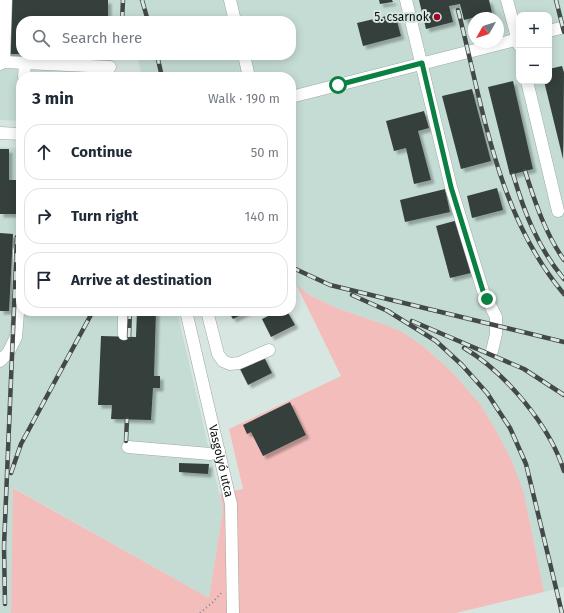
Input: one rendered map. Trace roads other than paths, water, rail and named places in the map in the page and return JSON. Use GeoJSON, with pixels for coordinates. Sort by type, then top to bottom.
{"type":"FeatureCollection","features":[{"type":"Feature","properties":{"kind":"street"},"geometry":{"type":"LineString","coordinates":[[6,0],[2,63],[110,66]]}},
{"type":"Feature","properties":{"kind":"street"},"geometry":{"type":"LineString","coordinates":[[230,0],[234,16]]}},
{"type":"Feature","properties":{"kind":"street"},"geometry":{"type":"LineString","coordinates":[[406,0],[451,187],[483,291],[496,317],[496,334],[492,350]]}},
{"type":"Feature","properties":{"kind":"street"},"geometry":{"type":"LineString","coordinates":[[507,0],[516,34]]}},
{"type":"Feature","properties":{"kind":"street"},"geometry":{"type":"LineString","coordinates":[[552,30],[564,27]]}},
{"type":"Feature","properties":{"kind":"street"},"geometry":{"type":"LineString","coordinates":[[296,96],[422,63],[516,41]]}},
{"type":"Feature","properties":{"kind":"street"},"geometry":{"type":"LineString","coordinates":[[245,60],[249,72]]}},
{"type":"Feature","properties":{"kind":"street"},"geometry":{"type":"LineString","coordinates":[[24,72],[25,63]]}},
{"type":"Feature","properties":{"kind":"street"},"geometry":{"type":"LineString","coordinates":[[528,84],[558,211]]}},
{"type":"Feature","properties":{"kind":"street"},"geometry":{"type":"LineString","coordinates":[[0,133],[16,134]]}},
{"type":"Feature","properties":{"kind":"street"},"geometry":{"type":"LineString","coordinates":[[0,360],[8,353],[16,337],[18,316]]}},
{"type":"Feature","properties":{"kind":"street"},"geometry":{"type":"LineString","coordinates":[[124,316],[124,334]]}},
{"type":"Feature","properties":{"kind":"street","name":"Vasgolyó utca"},"geometry":{"type":"LineString","coordinates":[[187,316],[230,504],[233,613]]}},
{"type":"Feature","properties":{"kind":"street"},"geometry":{"type":"LineString","coordinates":[[208,316],[218,354],[223,361],[230,364],[239,364],[269,350]]}},
{"type":"Feature","properties":{"kind":"street"},"geometry":{"type":"LineString","coordinates":[[128,447],[192,458],[219,451]]}},
{"type":"Feature","properties":{"kind":"railway"},"geometry":{"type":"LineString","coordinates":[[122,16],[123,0]]}},
{"type":"Feature","properties":{"kind":"railway"},"geometry":{"type":"LineString","coordinates":[[142,0],[147,16]]}},
{"type":"Feature","properties":{"kind":"railway"},"geometry":{"type":"LineString","coordinates":[[556,0],[564,32]]}},
{"type":"Feature","properties":{"kind":"railway"},"geometry":{"type":"LineString","coordinates":[[458,10],[485,122],[495,159],[508,195],[523,230],[541,263],[564,294]]}},
{"type":"Feature","properties":{"kind":"railway"},"geometry":{"type":"LineString","coordinates":[[158,60],[161,72]]}},
{"type":"Feature","properties":{"kind":"railway"},"geometry":{"type":"LineString","coordinates":[[525,171],[546,228],[564,260]]}},
{"type":"Feature","properties":{"kind":"railway"},"geometry":{"type":"LineString","coordinates":[[513,174],[527,216],[539,242],[564,279]]}},
{"type":"Feature","properties":{"kind":"railway"},"geometry":{"type":"LineString","coordinates":[[5,604],[4,546],[16,261]]}},
{"type":"Feature","properties":{"kind":"railway"},"geometry":{"type":"LineString","coordinates":[[296,269],[330,285],[564,342]]}},
{"type":"Feature","properties":{"kind":"railway"},"geometry":{"type":"LineString","coordinates":[[352,295],[390,312]]}},
{"type":"Feature","properties":{"kind":"railway"},"geometry":{"type":"LineString","coordinates":[[386,310],[436,341],[462,365],[487,393],[510,428],[526,464],[562,613]]}},
{"type":"Feature","properties":{"kind":"railway"},"geometry":{"type":"LineString","coordinates":[[11,473],[21,444],[90,316]]}},
{"type":"Feature","properties":{"kind":"railway"},"geometry":{"type":"LineString","coordinates":[[129,337],[130,316]]}},
{"type":"Feature","properties":{"kind":"railway"},"geometry":{"type":"LineString","coordinates":[[412,321],[524,369],[564,395]]}},
{"type":"Feature","properties":{"kind":"railway"},"geometry":{"type":"LineString","coordinates":[[464,348],[495,371],[524,402],[548,436],[564,471]]}},
{"type":"Feature","properties":{"kind":"railway"},"geometry":{"type":"LineString","coordinates":[[126,441],[127,419]]}},
{"type":"Feature","properties":{"kind":"place","name":"5. csarnok"},"geometry":{"type":"Point","coordinates":[437,17]}}]}
